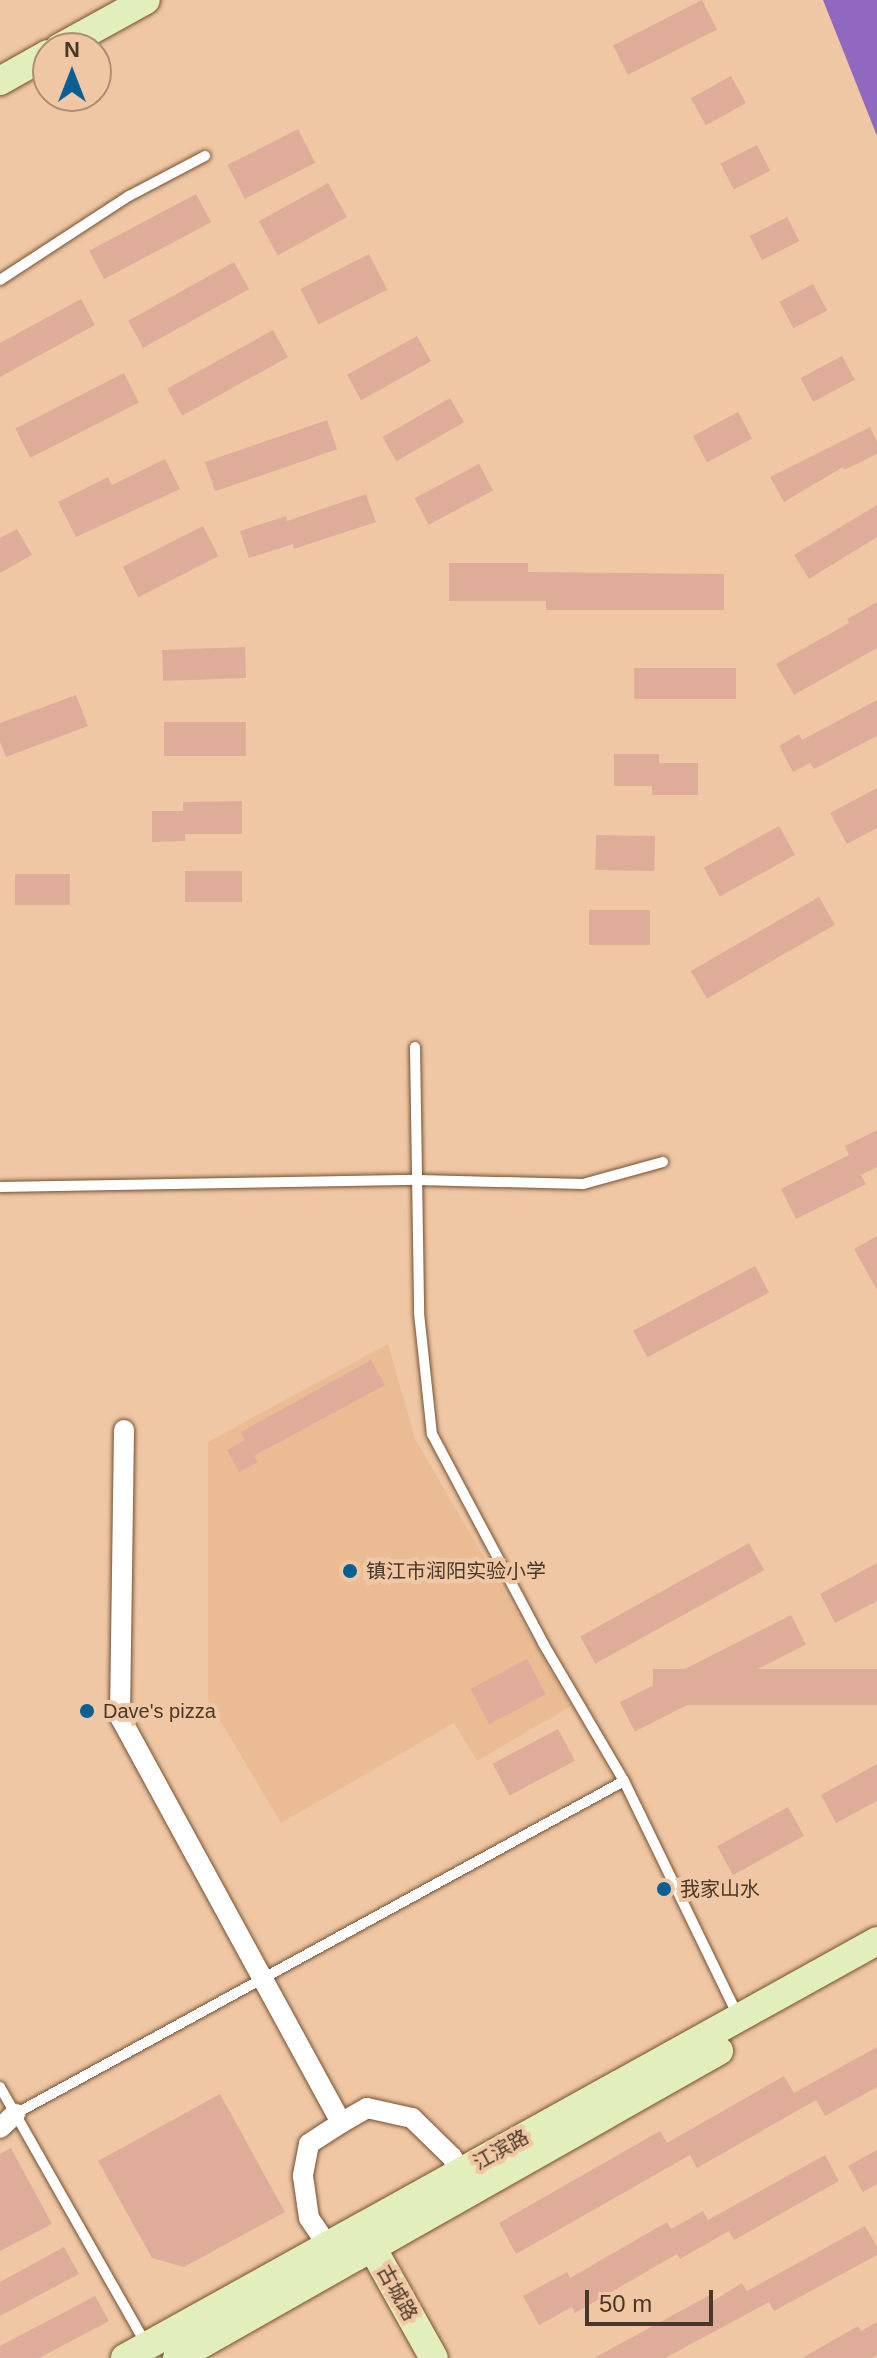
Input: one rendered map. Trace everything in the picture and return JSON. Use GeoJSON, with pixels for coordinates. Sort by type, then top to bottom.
{"type":"FeatureCollection","features":[{"type":"Feature","properties":{"kind":"main road"},"geometry":{"type":"LineString","coordinates":[[88,32],[146,0]]}},
{"type":"Feature","properties":{"kind":"main road"},"geometry":{"type":"LineString","coordinates":[[0,81],[32,63]]}},
{"type":"Feature","properties":{"kind":"main road","name":"江滨路"},"geometry":{"type":"LineString","coordinates":[[177,2358],[368,2238],[459,2173],[877,1941]]}},
{"type":"Feature","properties":{"kind":"main road","name":"江滨路"},"geometry":{"type":"LineString","coordinates":[[136,2352],[328,2246],[368,2238],[877,1962]]}},
{"type":"Feature","properties":{"kind":"main road","name":"古城路"},"geometry":{"type":"LineString","coordinates":[[368,2238],[434,2358]]}},
{"type":"Feature","properties":{"kind":"street"},"geometry":{"type":"LineString","coordinates":[[124,1430],[120,1717],[341,2123]]}},
{"type":"Feature","properties":{"kind":"street"},"geometry":{"type":"LineString","coordinates":[[328,2246],[309,2218],[303,2176],[309,2144],[367,2108],[412,2118],[452,2157],[459,2173]]}},
{"type":"Feature","properties":{"kind":"lane"},"geometry":{"type":"LineString","coordinates":[[0,280],[129,196],[205,156]]}},
{"type":"Feature","properties":{"kind":"lane"},"geometry":{"type":"LineString","coordinates":[[415,1047],[419,1313],[432,1434],[543,1643],[624,1781],[739,2017]]}},
{"type":"Feature","properties":{"kind":"lane"},"geometry":{"type":"LineString","coordinates":[[0,1187],[418,1180],[583,1184],[663,1162]]}},
{"type":"Feature","properties":{"kind":"lane"},"geometry":{"type":"LineString","coordinates":[[8,2121],[624,1781]]}},
{"type":"Feature","properties":{"kind":"lane"},"geometry":{"type":"LineString","coordinates":[[0,2087],[8,2121],[136,2352]]}},
{"type":"Feature","properties":{"kind":"shaded area"},"geometry":{"type":"Polygon","coordinates":[[[823,0],[877,0],[877,136],[856,83],[823,0]]]}},
{"type":"Feature","properties":{"kind":"shaded area","name":"镇江市润阳实验小学"},"geometry":{"type":"Polygon","coordinates":[[[388,1344],[415,1439],[571,1706],[477,1761],[454,1723],[281,1823],[208,1700],[208,1442],[388,1344]]]}},
{"type":"Feature","properties":{"kind":"building"},"geometry":{"type":"Polygon","coordinates":[[[702,0],[717,29],[628,75],[613,45],[702,0]]]}},
{"type":"Feature","properties":{"kind":"building"},"geometry":{"type":"Polygon","coordinates":[[[731,76],[746,103],[706,125],[691,98],[731,76]]]}},
{"type":"Feature","properties":{"kind":"building"},"geometry":{"type":"Polygon","coordinates":[[[298,129],[315,163],[245,199],[228,165],[298,129]]]}},
{"type":"Feature","properties":{"kind":"building"},"geometry":{"type":"Polygon","coordinates":[[[757,145],[770,171],[734,189],[720,164],[757,145]]]}},
{"type":"Feature","properties":{"kind":"building"},"geometry":{"type":"Polygon","coordinates":[[[328,183],[347,217],[278,255],[259,221],[328,183]]]}},
{"type":"Feature","properties":{"kind":"building"},"geometry":{"type":"Polygon","coordinates":[[[196,194],[211,222],[104,279],[89,251],[196,194]]]}},
{"type":"Feature","properties":{"kind":"building"},"geometry":{"type":"Polygon","coordinates":[[[787,217],[799,241],[762,260],[750,236],[787,217]]]}},
{"type":"Feature","properties":{"kind":"building"},"geometry":{"type":"Polygon","coordinates":[[[369,254],[387,290],[319,325],[300,289],[369,254]]]}},
{"type":"Feature","properties":{"kind":"building"},"geometry":{"type":"Polygon","coordinates":[[[234,262],[249,289],[143,348],[128,321],[234,262]]]}},
{"type":"Feature","properties":{"kind":"building"},"geometry":{"type":"Polygon","coordinates":[[[813,284],[827,310],[794,328],[779,302],[813,284]]]}},
{"type":"Feature","properties":{"kind":"building"},"geometry":{"type":"Polygon","coordinates":[[[81,299],[95,325],[0,377],[0,343],[81,299]]]}},
{"type":"Feature","properties":{"kind":"building"},"geometry":{"type":"Polygon","coordinates":[[[273,330],[288,357],[182,416],[167,389],[273,330]]]}},
{"type":"Feature","properties":{"kind":"building"},"geometry":{"type":"Polygon","coordinates":[[[417,336],[431,361],[361,400],[347,375],[417,336]]]}},
{"type":"Feature","properties":{"kind":"building"},"geometry":{"type":"Polygon","coordinates":[[[842,356],[855,380],[813,402],[801,378],[842,356]]]}},
{"type":"Feature","properties":{"kind":"building"},"geometry":{"type":"Polygon","coordinates":[[[124,373],[139,402],[30,458],[15,428],[124,373]]]}},
{"type":"Feature","properties":{"kind":"building"},"geometry":{"type":"Polygon","coordinates":[[[450,398],[464,422],[396,461],[382,437],[450,398]]]}},
{"type":"Feature","properties":{"kind":"building"},"geometry":{"type":"Polygon","coordinates":[[[738,412],[752,438],[707,462],[693,436],[738,412]]]}},
{"type":"Feature","properties":{"kind":"building"},"geometry":{"type":"Polygon","coordinates":[[[327,420],[337,449],[215,491],[205,462],[327,420]]]}},
{"type":"Feature","properties":{"kind":"building"},"geometry":{"type":"Polygon","coordinates":[[[870,427],[877,442],[877,454],[844,470],[843,467],[784,502],[770,477],[870,427]]]}},
{"type":"Feature","properties":{"kind":"building"},"geometry":{"type":"Polygon","coordinates":[[[165,459],[180,489],[76,537],[58,502],[108,477],[112,485],[165,459]]]}},
{"type":"Feature","properties":{"kind":"building"},"geometry":{"type":"Polygon","coordinates":[[[479,464],[493,490],[429,525],[415,498],[479,464]]]}},
{"type":"Feature","properties":{"kind":"building"},"geometry":{"type":"Polygon","coordinates":[[[366,494],[376,522],[294,549],[293,544],[249,558],[240,531],[286,516],[287,521],[366,494]]]}},
{"type":"Feature","properties":{"kind":"building"},"geometry":{"type":"Polygon","coordinates":[[[877,505],[877,537],[809,579],[794,555],[877,505]]]}},
{"type":"Feature","properties":{"kind":"building"},"geometry":{"type":"Polygon","coordinates":[[[203,526],[218,556],[138,597],[123,567],[203,526]]]}},
{"type":"Feature","properties":{"kind":"building"},"geometry":{"type":"Polygon","coordinates":[[[17,529],[32,555],[0,573],[0,538],[17,529]]]}},
{"type":"Feature","properties":{"kind":"building"},"geometry":{"type":"Polygon","coordinates":[[[449,563],[528,563],[528,572],[724,574],[724,610],[546,610],[546,601],[449,601],[449,563]]]}},
{"type":"Feature","properties":{"kind":"building"},"geometry":{"type":"Polygon","coordinates":[[[877,602],[877,648],[794,695],[776,664],[849,623],[847,619],[877,602]]]}},
{"type":"Feature","properties":{"kind":"building"},"geometry":{"type":"Polygon","coordinates":[[[245,647],[246,678],[163,681],[162,650],[245,647]]]}},
{"type":"Feature","properties":{"kind":"building"},"geometry":{"type":"Polygon","coordinates":[[[634,668],[736,668],[736,699],[634,699],[634,668]]]}},
{"type":"Feature","properties":{"kind":"building"},"geometry":{"type":"Polygon","coordinates":[[[76,695],[88,726],[6,757],[0,742],[0,723],[76,695]]]}},
{"type":"Feature","properties":{"kind":"building"},"geometry":{"type":"Polygon","coordinates":[[[877,700],[877,736],[814,769],[810,763],[793,772],[779,746],[799,734],[802,740],[877,700]]]}},
{"type":"Feature","properties":{"kind":"building"},"geometry":{"type":"Polygon","coordinates":[[[164,722],[246,722],[246,756],[164,756],[164,722]]]}},
{"type":"Feature","properties":{"kind":"building"},"geometry":{"type":"Polygon","coordinates":[[[614,754],[659,754],[659,763],[698,763],[698,795],[652,795],[652,786],[614,786],[614,754]]]}},
{"type":"Feature","properties":{"kind":"building"},"geometry":{"type":"Polygon","coordinates":[[[877,788],[877,828],[847,844],[830,813],[877,788]]]}},
{"type":"Feature","properties":{"kind":"building"},"geometry":{"type":"Polygon","coordinates":[[[242,801],[242,834],[185,834],[185,841],[152,842],[152,811],[183,811],[183,802],[242,801]]]}},
{"type":"Feature","properties":{"kind":"building"},"geometry":{"type":"Polygon","coordinates":[[[779,826],[795,855],[720,897],[704,868],[779,826]]]}},
{"type":"Feature","properties":{"kind":"building"},"geometry":{"type":"Polygon","coordinates":[[[596,835],[655,836],[654,871],[595,870],[596,835]]]}},
{"type":"Feature","properties":{"kind":"building"},"geometry":{"type":"Polygon","coordinates":[[[185,871],[242,871],[242,902],[185,902],[185,871]]]}},
{"type":"Feature","properties":{"kind":"building"},"geometry":{"type":"Polygon","coordinates":[[[15,874],[70,874],[70,905],[15,905],[15,874]]]}},
{"type":"Feature","properties":{"kind":"building"},"geometry":{"type":"Polygon","coordinates":[[[819,897],[835,925],[707,999],[691,971],[819,897]]]}},
{"type":"Feature","properties":{"kind":"building"},"geometry":{"type":"Polygon","coordinates":[[[589,910],[650,910],[650,945],[589,945],[589,910]]]}},
{"type":"Feature","properties":{"kind":"building"},"geometry":{"type":"Polygon","coordinates":[[[877,1130],[877,1167],[861,1175],[866,1184],[796,1219],[781,1189],[849,1155],[845,1146],[877,1130]]]}},
{"type":"Feature","properties":{"kind":"building"},"geometry":{"type":"Polygon","coordinates":[[[877,1236],[877,1290],[854,1249],[877,1236]]]}},
{"type":"Feature","properties":{"kind":"building"},"geometry":{"type":"Polygon","coordinates":[[[755,1266],[769,1292],[647,1357],[633,1331],[755,1266]]]}},
{"type":"Feature","properties":{"kind":"building"},"geometry":{"type":"Polygon","coordinates":[[[371,1360],[385,1385],[254,1456],[258,1462],[239,1472],[227,1450],[245,1440],[241,1432],[371,1360]]]}},
{"type":"Feature","properties":{"kind":"building"},"geometry":{"type":"Polygon","coordinates":[[[749,1543],[764,1570],[595,1664],[580,1637],[749,1543]]]}},
{"type":"Feature","properties":{"kind":"building"},"geometry":{"type":"Polygon","coordinates":[[[877,1563],[877,1601],[835,1623],[820,1594],[877,1563]]]}},
{"type":"Feature","properties":{"kind":"building"},"geometry":{"type":"Polygon","coordinates":[[[791,1615],[806,1644],[635,1732],[620,1702],[791,1615]]]}},
{"type":"Feature","properties":{"kind":"building"},"geometry":{"type":"Polygon","coordinates":[[[527,1659],[546,1694],[489,1724],[470,1689],[527,1659]]]}},
{"type":"Feature","properties":{"kind":"building"},"geometry":{"type":"Polygon","coordinates":[[[653,1669],[877,1669],[877,1705],[653,1705],[653,1669]]]}},
{"type":"Feature","properties":{"kind":"building"},"geometry":{"type":"Polygon","coordinates":[[[558,1729],[575,1761],[510,1796],[493,1764],[558,1729]]]}},
{"type":"Feature","properties":{"kind":"building"},"geometry":{"type":"Polygon","coordinates":[[[877,1764],[877,1801],[836,1823],[821,1795],[877,1764]]]}},
{"type":"Feature","properties":{"kind":"building"},"geometry":{"type":"Polygon","coordinates":[[[788,1807],[804,1836],[733,1875],[717,1846],[788,1807]]]}},
{"type":"Feature","properties":{"kind":"building"},"geometry":{"type":"Polygon","coordinates":[[[877,2047],[877,2087],[825,2116],[816,2100],[697,2168],[690,2155],[516,2254],[499,2223],[660,2131],[667,2143],[784,2076],[794,2093],[877,2047]]]}},
{"type":"Feature","properties":{"kind":"building"},"geometry":{"type":"Polygon","coordinates":[[[220,2094],[285,2212],[184,2267],[152,2258],[98,2161],[220,2094]]]}},
{"type":"Feature","properties":{"kind":"building"},"geometry":{"type":"Polygon","coordinates":[[[11,2148],[52,2224],[0,2251],[0,2154],[11,2148]]]}},
{"type":"Feature","properties":{"kind":"building"},"geometry":{"type":"Polygon","coordinates":[[[877,2150],[877,2184],[863,2192],[848,2166],[877,2150]]]}},
{"type":"Feature","properties":{"kind":"building"},"geometry":{"type":"Polygon","coordinates":[[[825,2155],[839,2181],[734,2240],[729,2231],[680,2259],[677,2254],[575,2313],[572,2307],[539,2325],[523,2296],[567,2272],[570,2278],[667,2222],[671,2229],[703,2211],[708,2220],[825,2155]]]}},
{"type":"Feature","properties":{"kind":"building"},"geometry":{"type":"Polygon","coordinates":[[[865,2226],[877,2247],[877,2255],[774,2311],[769,2302],[665,2358],[594,2358],[710,2295],[713,2301],[742,2283],[747,2291],[865,2226]]]}},
{"type":"Feature","properties":{"kind":"building"},"geometry":{"type":"Polygon","coordinates":[[[64,2247],[79,2274],[0,2316],[0,2282],[64,2247]]]}},
{"type":"Feature","properties":{"kind":"building"},"geometry":{"type":"Polygon","coordinates":[[[95,2296],[109,2321],[39,2358],[0,2358],[0,2346],[95,2296]]]}},
{"type":"Feature","properties":{"kind":"building"},"geometry":{"type":"Polygon","coordinates":[[[877,2322],[877,2355],[872,2358],[802,2358],[858,2326],[861,2331],[877,2322]]]}},
{"type":"Feature","properties":{"kind":"place","name":"镇江市润阳实验小学"},"geometry":{"type":"Point","coordinates":[350,1571]}},
{"type":"Feature","properties":{"kind":"place","name":"Dave's pizza"},"geometry":{"type":"Point","coordinates":[87,1711]}},
{"type":"Feature","properties":{"kind":"place","name":"我家山水"},"geometry":{"type":"Point","coordinates":[664,1889]}}]}
